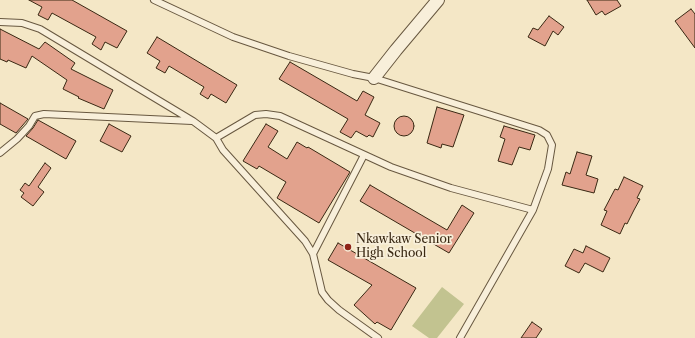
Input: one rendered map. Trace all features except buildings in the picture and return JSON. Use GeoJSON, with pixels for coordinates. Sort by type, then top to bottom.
{"type":"FeatureCollection","features":[{"type":"Feature","properties":{"kind":"street"},"geometry":{"type":"LineString","coordinates":[[374,78],[438,0]]}},
{"type":"Feature","properties":{"kind":"lane"},"geometry":{"type":"LineString","coordinates":[[154,0],[233,37],[296,58],[352,74],[374,78],[539,130],[547,135],[552,145],[548,170],[533,210],[460,338]]}},
{"type":"Feature","properties":{"kind":"lane"},"geometry":{"type":"LineString","coordinates":[[0,22],[22,24],[40,29],[193,121],[216,138],[223,150],[300,235],[313,254],[322,292],[328,300],[339,310],[378,338]]}},
{"type":"Feature","properties":{"kind":"lane"},"geometry":{"type":"LineString","coordinates":[[0,153],[17,139],[29,126],[35,116],[44,114],[193,121]]}},
{"type":"Feature","properties":{"kind":"lane"},"geometry":{"type":"LineString","coordinates":[[216,138],[255,115],[266,114],[280,116],[392,167],[451,188],[533,210]]}},
{"type":"Feature","properties":{"kind":"lane"},"geometry":{"type":"LineString","coordinates":[[313,254],[364,155]]}},
{"type":"Feature","properties":{"kind":"green space"},"geometry":{"type":"Polygon","coordinates":[[[442,287],[464,304],[437,338],[429,338],[412,326],[442,287]]]}},
{"type":"Feature","properties":{"kind":"place","name":"Nkawkaw Senior High School"},"geometry":{"type":"Point","coordinates":[348,247]}}]}
